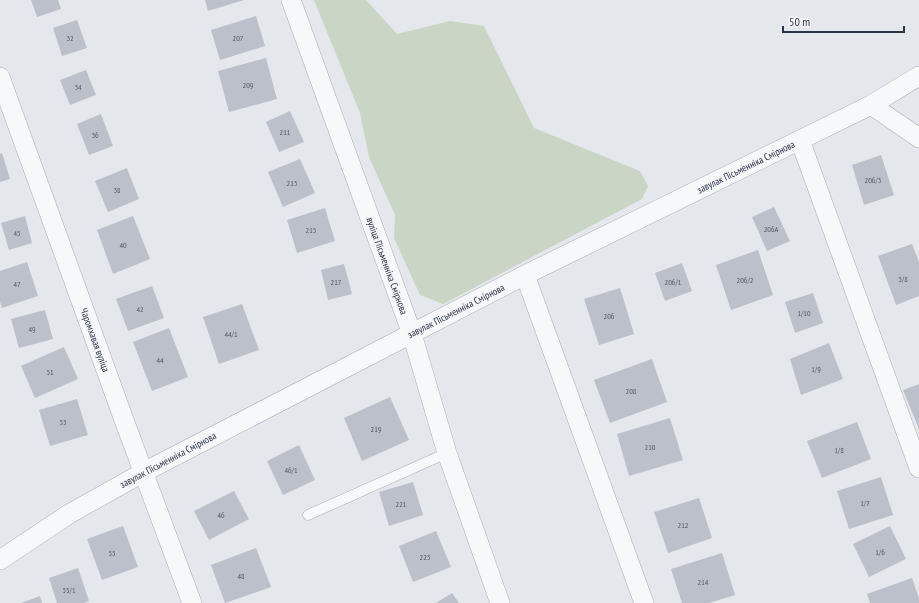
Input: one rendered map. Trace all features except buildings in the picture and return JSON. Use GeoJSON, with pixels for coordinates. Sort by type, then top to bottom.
{"type":"FeatureCollection","features":[{"type":"Feature","properties":{"kind":"street","name":"вуліца Пісьменніка Смірнова"},"geometry":{"type":"LineString","coordinates":[[291,0],[412,334],[447,453],[500,603]]}},
{"type":"Feature","properties":{"kind":"street","name":"завулак Пісьменніка Смірнова"},"geometry":{"type":"LineString","coordinates":[[0,560],[69,514],[144,472],[525,275],[871,105],[919,76]]}},
{"type":"Feature","properties":{"kind":"street","name":"Чаромхавая вуліца"},"geometry":{"type":"LineString","coordinates":[[0,77],[192,603]]}},
{"type":"Feature","properties":{"kind":"street"},"geometry":{"type":"LineString","coordinates":[[871,105],[919,138]]}},
{"type":"Feature","properties":{"kind":"street"},"geometry":{"type":"LineString","coordinates":[[800,140],[919,468]]}},
{"type":"Feature","properties":{"kind":"street"},"geometry":{"type":"LineString","coordinates":[[525,275],[644,603]]}},
{"type":"Feature","properties":{"kind":"lane"},"geometry":{"type":"LineString","coordinates":[[308,515],[447,453]]}},
{"type":"Feature","properties":{"kind":"green space"},"geometry":{"type":"Polygon","coordinates":[[[314,0],[366,0],[397,34],[450,21],[484,26],[534,128],[640,171],[648,186],[642,199],[443,304],[420,295],[394,238],[395,215],[369,157],[360,113],[314,0]]]}}]}
